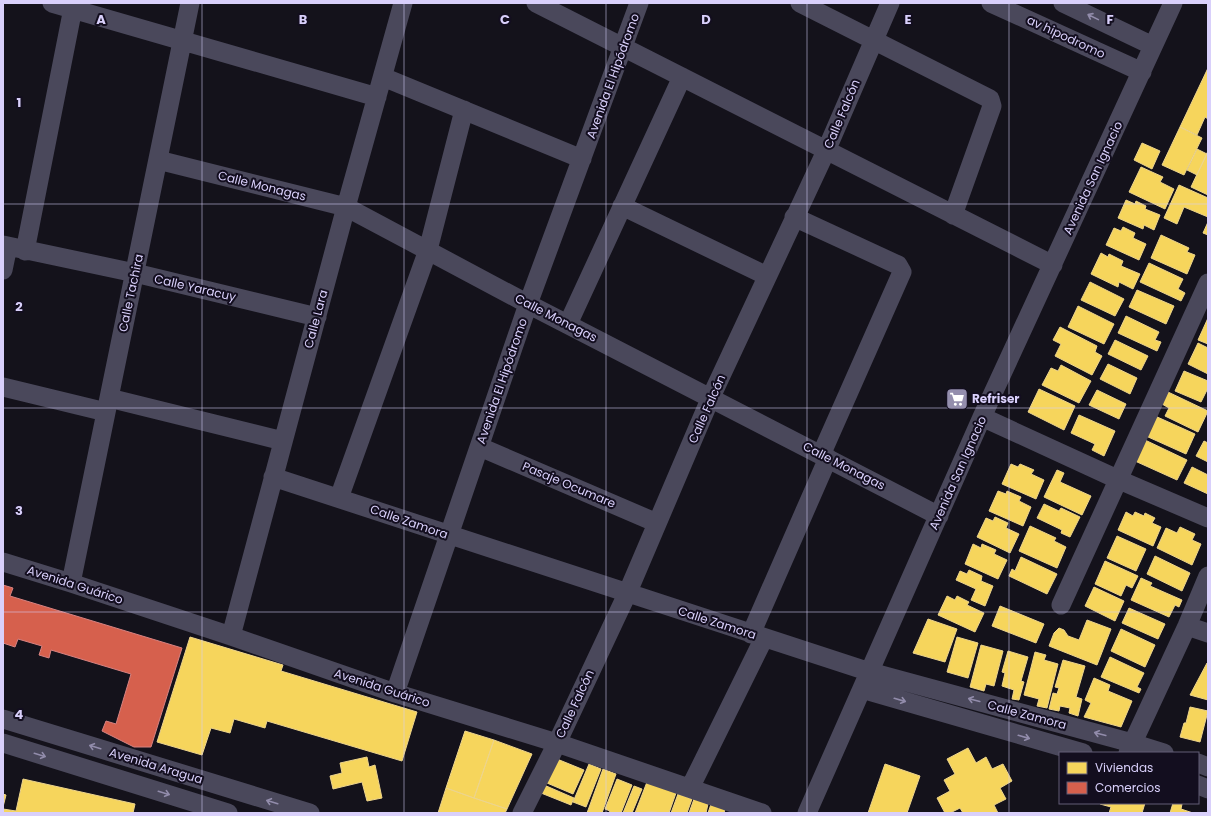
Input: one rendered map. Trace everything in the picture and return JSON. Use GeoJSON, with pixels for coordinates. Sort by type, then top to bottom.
{"type":"FeatureCollection","features":[{"type":"Feature","properties":{"kind":"street"},"geometry":{"type":"LineString","coordinates":[[52,3],[73,6],[377,97]]}},
{"type":"Feature","properties":{"kind":"street","name":"Calle Tachira"},"geometry":{"type":"LineString","coordinates":[[71,583],[190,3]]}},
{"type":"Feature","properties":{"kind":"street","name":"Calle Lara"},"geometry":{"type":"LineString","coordinates":[[231,636],[402,3]]}},
{"type":"Feature","properties":{"kind":"street"},"geometry":{"type":"LineString","coordinates":[[536,3],[1053,265]]}},
{"type":"Feature","properties":{"kind":"street","name":"Avenida El Hipódromo"},"geometry":{"type":"LineString","coordinates":[[395,693],[528,304],[639,3]]}},
{"type":"Feature","properties":{"kind":"street"},"geometry":{"type":"LineString","coordinates":[[800,3],[874,39],[990,99],[992,106],[953,214]]}},
{"type":"Feature","properties":{"kind":"street","name":"Calle Falcón"},"geometry":{"type":"LineString","coordinates":[[522,813],[557,743],[627,594],[711,397],[826,151],[890,3]]}},
{"type":"Feature","properties":{"kind":"street","name":"av hipodromo"},"geometry":{"type":"LineString","coordinates":[[991,3],[1142,72]]}},
{"type":"Feature","properties":{"kind":"street"},"geometry":{"type":"LineString","coordinates":[[1063,3],[1153,46]]}},
{"type":"Feature","properties":{"kind":"street","name":"Avenida San Ignacio"},"geometry":{"type":"LineString","coordinates":[[807,813],[982,417],[1173,3]]}},
{"type":"Feature","properties":{"kind":"street"},"geometry":{"type":"LineString","coordinates":[[3,270],[12,247],[73,6]]}},
{"type":"Feature","properties":{"kind":"street"},"geometry":{"type":"LineString","coordinates":[[382,77],[582,159]]}},
{"type":"Feature","properties":{"kind":"street"},"geometry":{"type":"LineString","coordinates":[[568,324],[682,77]]}},
{"type":"Feature","properties":{"kind":"street"},"geometry":{"type":"LineString","coordinates":[[339,498],[428,250],[464,110]]}},
{"type":"Feature","properties":{"kind":"street","name":"Calle Monagas"},"geometry":{"type":"LineString","coordinates":[[158,160],[346,207],[528,304],[711,397],[939,516]]}},
{"type":"Feature","properties":{"kind":"street"},"geometry":{"type":"LineString","coordinates":[[622,206],[767,276]]}},
{"type":"Feature","properties":{"kind":"street"},"geometry":{"type":"LineString","coordinates":[[690,788],[758,636],[824,457],[902,272],[898,265],[794,217]]}},
{"type":"Feature","properties":{"kind":"street","name":"Calle Yaracuy"},"geometry":{"type":"LineString","coordinates":[[12,247],[135,273],[317,317]]}},
{"type":"Feature","properties":{"kind":"street"},"geometry":{"type":"LineString","coordinates":[[1061,605],[1117,479],[1208,283]]}},
{"type":"Feature","properties":{"kind":"street"},"geometry":{"type":"LineString","coordinates":[[3,387],[107,405],[283,441]]}},
{"type":"Feature","properties":{"kind":"street"},"geometry":{"type":"LineString","coordinates":[[982,417],[1117,479],[1208,518]]}},
{"type":"Feature","properties":{"kind":"street","name":"Pasaje Ocumare"},"geometry":{"type":"LineString","coordinates":[[480,447],[657,523]]}},
{"type":"Feature","properties":{"kind":"street","name":"Calle Zamora"},"geometry":{"type":"LineString","coordinates":[[274,477],[758,636],[866,681],[1080,752]]}},
{"type":"Feature","properties":{"kind":"street","name":"Avenida Guárico"},"geometry":{"type":"LineString","coordinates":[[3,562],[231,636],[395,693],[557,743],[762,813]]}},
{"type":"Feature","properties":{"kind":"street"},"geometry":{"type":"LineString","coordinates":[[1130,748],[1188,626],[1208,576]]}},
{"type":"Feature","properties":{"kind":"street"},"geometry":{"type":"LineString","coordinates":[[1188,626],[1208,633]]}},
{"type":"Feature","properties":{"kind":"street","name":"Calle Zamora"},"geometry":{"type":"LineString","coordinates":[[866,681],[1130,748],[1157,752]]}},
{"type":"Feature","properties":{"kind":"street","name":"Avenida Aragua"},"geometry":{"type":"LineString","coordinates":[[3,719],[310,813]]}},
{"type":"Feature","properties":{"kind":"street","name":"Avenida Aragua"},"geometry":{"type":"LineString","coordinates":[[3,743],[228,813]]}},
{"type":"Feature","properties":{"kind":"building: Viviendas"},"geometry":{"type":"Polygon","coordinates":[[[1208,68],[1208,119],[1205,117],[1197,135],[1180,127],[1208,68]]]}},
{"type":"Feature","properties":{"kind":"building: Viviendas"},"geometry":{"type":"Polygon","coordinates":[[[1180,127],[1202,138],[1184,175],[1162,165],[1180,127]]]}},
{"type":"Feature","properties":{"kind":"building: Viviendas"},"geometry":{"type":"Polygon","coordinates":[[[1142,143],[1160,151],[1152,169],[1134,160],[1142,143]]]}},
{"type":"Feature","properties":{"kind":"building: Viviendas"},"geometry":{"type":"Polygon","coordinates":[[[1197,149],[1207,154],[1197,175],[1187,170],[1197,149]]]}},
{"type":"Feature","properties":{"kind":"building: Viviendas"},"geometry":{"type":"Polygon","coordinates":[[[1208,151],[1208,195],[1191,187],[1208,151]]]}},
{"type":"Feature","properties":{"kind":"building: Viviendas"},"geometry":{"type":"Polygon","coordinates":[[[1141,167],[1163,177],[1160,182],[1174,189],[1165,209],[1129,192],[1141,167]]]}},
{"type":"Feature","properties":{"kind":"building: Viviendas"},"geometry":{"type":"Polygon","coordinates":[[[1179,185],[1208,198],[1208,217],[1184,207],[1177,224],[1164,218],[1179,185]]]}},
{"type":"Feature","properties":{"kind":"building: Viviendas"},"geometry":{"type":"Polygon","coordinates":[[[1126,200],[1135,204],[1136,201],[1146,206],[1145,209],[1160,215],[1154,230],[1144,225],[1143,229],[1118,218],[1126,200]]]}},
{"type":"Feature","properties":{"kind":"building: Viviendas"},"geometry":{"type":"Polygon","coordinates":[[[1208,222],[1208,235],[1203,233],[1208,222]]]}},
{"type":"Feature","properties":{"kind":"building: Viviendas"},"geometry":{"type":"Polygon","coordinates":[[[1123,227],[1135,233],[1133,238],[1146,244],[1139,260],[1106,245],[1114,228],[1121,231],[1123,227]]]}},
{"type":"Feature","properties":{"kind":"building: Viviendas"},"geometry":{"type":"Polygon","coordinates":[[[1161,235],[1189,248],[1187,252],[1195,255],[1187,274],[1151,258],[1161,235]]]}},
{"type":"Feature","properties":{"kind":"building: Viviendas"},"geometry":{"type":"Polygon","coordinates":[[[1101,253],[1108,257],[1109,254],[1123,261],[1121,266],[1140,274],[1133,289],[1119,282],[1118,287],[1091,274],[1101,253]]]}},
{"type":"Feature","properties":{"kind":"building: Viviendas"},"geometry":{"type":"Polygon","coordinates":[[[1149,263],[1183,279],[1178,289],[1185,293],[1181,301],[1140,282],[1149,263]]]}},
{"type":"Feature","properties":{"kind":"building: Viviendas"},"geometry":{"type":"Polygon","coordinates":[[[1090,282],[1124,299],[1115,316],[1081,300],[1090,282]]]}},
{"type":"Feature","properties":{"kind":"building: Viviendas"},"geometry":{"type":"Polygon","coordinates":[[[1137,290],[1174,306],[1166,324],[1129,307],[1137,290]]]}},
{"type":"Feature","properties":{"kind":"building: Viviendas"},"geometry":{"type":"Polygon","coordinates":[[[1078,306],[1114,324],[1104,344],[1068,327],[1078,306]]]}},
{"type":"Feature","properties":{"kind":"building: Viviendas"},"geometry":{"type":"Polygon","coordinates":[[[1126,316],[1159,332],[1155,340],[1161,342],[1157,351],[1118,333],[1126,316]]]}},
{"type":"Feature","properties":{"kind":"building: Viviendas"},"geometry":{"type":"Polygon","coordinates":[[[1208,318],[1208,344],[1198,340],[1208,318]]]}},
{"type":"Feature","properties":{"kind":"building: Viviendas"},"geometry":{"type":"Polygon","coordinates":[[[1060,327],[1097,346],[1095,352],[1102,356],[1092,375],[1055,356],[1061,344],[1053,340],[1060,327]]]}},
{"type":"Feature","properties":{"kind":"building: Viviendas"},"geometry":{"type":"Polygon","coordinates":[[[1115,340],[1148,356],[1141,370],[1108,354],[1115,340]]]}},
{"type":"Feature","properties":{"kind":"building: Viviendas"},"geometry":{"type":"Polygon","coordinates":[[[1198,343],[1208,348],[1208,374],[1188,364],[1198,343]]]}},
{"type":"Feature","properties":{"kind":"building: Viviendas"},"geometry":{"type":"Polygon","coordinates":[[[1108,364],[1137,378],[1130,394],[1100,379],[1108,364]]]}},
{"type":"Feature","properties":{"kind":"building: Viviendas"},"geometry":{"type":"Polygon","coordinates":[[[1061,365],[1091,381],[1079,403],[1042,385],[1051,368],[1058,371],[1061,365]]]}},
{"type":"Feature","properties":{"kind":"building: Viviendas"},"geometry":{"type":"Polygon","coordinates":[[[1184,371],[1208,381],[1208,388],[1201,402],[1175,391],[1184,371]]]}},
{"type":"Feature","properties":{"kind":"building: Viviendas"},"geometry":{"type":"Polygon","coordinates":[[[1039,389],[1075,406],[1064,430],[1028,412],[1039,389]]]}},
{"type":"Feature","properties":{"kind":"building: Viviendas"},"geometry":{"type":"Polygon","coordinates":[[[1097,390],[1126,404],[1119,419],[1089,405],[1097,390]]]}},
{"type":"Feature","properties":{"kind":"building: Viviendas"},"geometry":{"type":"Polygon","coordinates":[[[1168,392],[1208,411],[1198,432],[1165,416],[1169,408],[1162,404],[1168,392]]]}},
{"type":"Feature","properties":{"kind":"building: Viviendas"},"geometry":{"type":"Polygon","coordinates":[[[1079,415],[1115,431],[1104,456],[1092,450],[1095,444],[1071,433],[1079,415]]]}},
{"type":"Feature","properties":{"kind":"building: Viviendas"},"geometry":{"type":"Polygon","coordinates":[[[1155,416],[1195,434],[1186,454],[1146,436],[1155,416]]]}},
{"type":"Feature","properties":{"kind":"building: Viviendas"},"geometry":{"type":"Polygon","coordinates":[[[1145,440],[1187,460],[1177,480],[1135,461],[1145,440]]]}},
{"type":"Feature","properties":{"kind":"building: Viviendas"},"geometry":{"type":"Polygon","coordinates":[[[1204,441],[1208,443],[1208,462],[1196,456],[1204,441]]]}},
{"type":"Feature","properties":{"kind":"building: Viviendas"},"geometry":{"type":"Polygon","coordinates":[[[1011,464],[1018,467],[1020,464],[1034,470],[1031,474],[1044,480],[1036,499],[1002,484],[1011,464]]]}},
{"type":"Feature","properties":{"kind":"building: Viviendas"},"geometry":{"type":"Polygon","coordinates":[[[1192,467],[1208,475],[1208,494],[1184,483],[1192,467]]]}},
{"type":"Feature","properties":{"kind":"building: Viviendas"},"geometry":{"type":"Polygon","coordinates":[[[1057,470],[1064,473],[1060,482],[1091,496],[1082,515],[1044,497],[1057,470]]]}},
{"type":"Feature","properties":{"kind":"building: Viviendas"},"geometry":{"type":"Polygon","coordinates":[[[998,491],[1006,494],[1007,491],[1021,497],[1019,501],[1031,507],[1023,526],[989,511],[998,491]]]}},
{"type":"Feature","properties":{"kind":"building: Viviendas"},"geometry":{"type":"Polygon","coordinates":[[[1044,504],[1059,511],[1061,508],[1080,517],[1070,537],[1061,533],[1062,530],[1037,518],[1044,504]]]}},
{"type":"Feature","properties":{"kind":"building: Viviendas"},"geometry":{"type":"Polygon","coordinates":[[[1126,512],[1133,516],[1135,512],[1144,516],[1145,513],[1155,518],[1152,523],[1161,527],[1153,546],[1118,530],[1126,512]]]}},
{"type":"Feature","properties":{"kind":"building: Viviendas"},"geometry":{"type":"Polygon","coordinates":[[[995,517],[1008,523],[1006,528],[1019,534],[1010,553],[977,537],[986,518],[993,521],[995,517]]]}},
{"type":"Feature","properties":{"kind":"building: Viviendas"},"geometry":{"type":"Polygon","coordinates":[[[1030,526],[1056,538],[1054,541],[1066,547],[1057,568],[1019,551],[1030,526]]]}},
{"type":"Feature","properties":{"kind":"building: Viviendas"},"geometry":{"type":"Polygon","coordinates":[[[1180,527],[1195,534],[1192,540],[1201,544],[1192,565],[1157,548],[1166,528],[1177,533],[1180,527]]]}},
{"type":"Feature","properties":{"kind":"building: Viviendas"},"geometry":{"type":"Polygon","coordinates":[[[1117,536],[1146,549],[1136,571],[1107,558],[1117,536]]]}},
{"type":"Feature","properties":{"kind":"building: Viviendas"},"geometry":{"type":"Polygon","coordinates":[[[973,544],[981,548],[982,544],[996,550],[994,554],[1007,560],[998,579],[965,564],[973,544]]]}},
{"type":"Feature","properties":{"kind":"building: Viviendas"},"geometry":{"type":"Polygon","coordinates":[[[1155,556],[1190,573],[1182,591],[1147,574],[1155,556]]]}},
{"type":"Feature","properties":{"kind":"building: Viviendas"},"geometry":{"type":"Polygon","coordinates":[[[1021,557],[1057,574],[1047,594],[1009,576],[1012,569],[1015,571],[1021,557]]]}},
{"type":"Feature","properties":{"kind":"building: Viviendas"},"geometry":{"type":"Polygon","coordinates":[[[1105,561],[1138,576],[1132,588],[1126,585],[1121,596],[1095,584],[1105,561]]]}},
{"type":"Feature","properties":{"kind":"building: Viviendas"},"geometry":{"type":"Polygon","coordinates":[[[969,570],[982,576],[981,581],[993,586],[985,606],[971,600],[976,589],[956,580],[960,571],[967,574],[969,570]]]}},
{"type":"Feature","properties":{"kind":"building: Viviendas"},"geometry":{"type":"Polygon","coordinates":[[[1141,578],[1152,583],[1150,586],[1182,600],[1179,607],[1175,605],[1169,617],[1131,600],[1141,578]]]}},
{"type":"Feature","properties":{"kind":"building: Viviendas"},"geometry":{"type":"Polygon","coordinates":[[[1094,587],[1124,601],[1115,621],[1085,606],[1094,587]]]}},
{"type":"Feature","properties":{"kind":"building: Viviendas"},"geometry":{"type":"Polygon","coordinates":[[[947,596],[955,600],[957,596],[969,602],[967,605],[984,613],[975,632],[938,615],[947,596]]]}},
{"type":"Feature","properties":{"kind":"building: Viviendas"},"geometry":{"type":"Polygon","coordinates":[[[1000,606],[1044,624],[1036,643],[992,626],[1000,606]]]}},
{"type":"Feature","properties":{"kind":"building: Viviendas"},"geometry":{"type":"Polygon","coordinates":[[[1129,608],[1165,624],[1158,639],[1122,623],[1129,608]]]}},
{"type":"Feature","properties":{"kind":"building: Viviendas"},"geometry":{"type":"Polygon","coordinates":[[[928,619],[957,629],[945,662],[913,653],[928,619]]]}},
{"type":"Feature","properties":{"kind":"building: Viviendas"},"geometry":{"type":"Polygon","coordinates":[[[1087,620],[1111,629],[1097,665],[1049,646],[1054,633],[1059,628],[1064,630],[1068,636],[1079,640],[1087,620]]]}},
{"type":"Feature","properties":{"kind":"building: Viviendas"},"geometry":{"type":"Polygon","coordinates":[[[1121,629],[1155,645],[1145,667],[1111,651],[1121,629]]]}},
{"type":"Feature","properties":{"kind":"building: Viviendas"},"geometry":{"type":"Polygon","coordinates":[[[190,637],[283,665],[281,671],[417,712],[402,761],[267,721],[265,728],[234,719],[230,733],[211,728],[202,755],[157,742],[190,637]]]}},
{"type":"Feature","properties":{"kind":"building: Viviendas"},"geometry":{"type":"Polygon","coordinates":[[[957,637],[978,643],[968,678],[947,672],[957,637]]]}},
{"type":"Feature","properties":{"kind":"building: Viviendas"},"geometry":{"type":"Polygon","coordinates":[[[981,645],[1003,651],[994,686],[986,684],[984,691],[970,687],[981,645]]]}},
{"type":"Feature","properties":{"kind":"building: Viviendas"},"geometry":{"type":"Polygon","coordinates":[[[1008,651],[1028,657],[1021,681],[1024,682],[1019,700],[1012,699],[1014,690],[1002,686],[1005,673],[1002,672],[1008,651]]]}},
{"type":"Feature","properties":{"kind":"building: Viviendas"},"geometry":{"type":"Polygon","coordinates":[[[1035,652],[1046,655],[1044,660],[1058,664],[1047,708],[1037,706],[1039,699],[1024,695],[1035,652]]]}},
{"type":"Feature","properties":{"kind":"building: Viviendas"},"geometry":{"type":"Polygon","coordinates":[[[1110,657],[1144,673],[1137,687],[1141,689],[1139,693],[1101,677],[1110,657]]]}},
{"type":"Feature","properties":{"kind":"building: Viviendas"},"geometry":{"type":"Polygon","coordinates":[[[1063,660],[1085,666],[1076,697],[1082,699],[1078,716],[1069,713],[1070,708],[1060,706],[1059,711],[1049,709],[1053,693],[1057,694],[1059,688],[1055,687],[1063,660]]]}},
{"type":"Feature","properties":{"kind":"building: Viviendas"},"geometry":{"type":"Polygon","coordinates":[[[1208,663],[1208,700],[1190,695],[1208,663]]]}},
{"type":"Feature","properties":{"kind":"building: Viviendas"},"geometry":{"type":"Polygon","coordinates":[[[1094,678],[1110,685],[1108,691],[1132,701],[1121,727],[1084,717],[1091,703],[1085,700],[1094,678]]]}},
{"type":"Feature","properties":{"kind":"building: Viviendas"},"geometry":{"type":"Polygon","coordinates":[[[1190,707],[1208,711],[1200,742],[1180,737],[1184,723],[1186,723],[1190,707]]]}},
{"type":"Feature","properties":{"kind":"building: Viviendas"},"geometry":{"type":"Polygon","coordinates":[[[465,731],[494,740],[474,798],[446,788],[465,731]]]}},
{"type":"Feature","properties":{"kind":"building: Viviendas"},"geometry":{"type":"Polygon","coordinates":[[[494,740],[532,754],[507,809],[474,798],[494,740]]]}},
{"type":"Feature","properties":{"kind":"building: Viviendas"},"geometry":{"type":"Polygon","coordinates":[[[968,748],[976,763],[986,757],[992,769],[1003,764],[1012,781],[1000,788],[1006,799],[994,805],[998,813],[963,813],[960,808],[950,813],[945,813],[937,798],[950,791],[944,780],[955,774],[947,759],[968,748]]]}},
{"type":"Feature","properties":{"kind":"building: Viviendas"},"geometry":{"type":"Polygon","coordinates":[[[367,757],[369,767],[375,765],[382,798],[367,801],[362,782],[333,789],[330,776],[342,773],[340,763],[367,757]]]}},
{"type":"Feature","properties":{"kind":"building: Viviendas"},"geometry":{"type":"Polygon","coordinates":[[[557,759],[584,770],[573,794],[547,783],[557,759]]]}},
{"type":"Feature","properties":{"kind":"building: Viviendas"},"geometry":{"type":"Polygon","coordinates":[[[589,764],[601,769],[586,807],[573,802],[589,764]]]}},
{"type":"Feature","properties":{"kind":"building: Viviendas"},"geometry":{"type":"Polygon","coordinates":[[[885,764],[920,776],[907,813],[868,813],[885,764]]]}},
{"type":"Feature","properties":{"kind":"building: Viviendas"},"geometry":{"type":"Polygon","coordinates":[[[603,769],[616,774],[602,813],[587,813],[603,769]]]}},
{"type":"Feature","properties":{"kind":"building: Viviendas"},"geometry":{"type":"Polygon","coordinates":[[[23,779],[135,804],[133,813],[3,813],[3,809],[16,811],[23,779]]]}},
{"type":"Feature","properties":{"kind":"building: Viviendas"},"geometry":{"type":"Polygon","coordinates":[[[617,779],[632,785],[621,813],[609,813],[610,811],[605,809],[617,779]]]}},
{"type":"Feature","properties":{"kind":"building: Viviendas"},"geometry":{"type":"Polygon","coordinates":[[[647,782],[676,793],[669,813],[635,813],[647,782]]]}},
{"type":"Feature","properties":{"kind":"building: Viviendas"},"geometry":{"type":"Polygon","coordinates":[[[544,785],[574,798],[571,805],[541,793],[544,785]]]}},
{"type":"Feature","properties":{"kind":"building: Viviendas"},"geometry":{"type":"Polygon","coordinates":[[[634,786],[642,789],[632,813],[623,813],[634,786]]]}},
{"type":"Feature","properties":{"kind":"building: Viviendas"},"geometry":{"type":"Polygon","coordinates":[[[446,788],[507,809],[505,813],[438,813],[446,788]]]}},
{"type":"Feature","properties":{"kind":"building: Viviendas"},"geometry":{"type":"Polygon","coordinates":[[[3,794],[6,795],[3,807],[3,794]]]}},
{"type":"Feature","properties":{"kind":"building: Viviendas"},"geometry":{"type":"Polygon","coordinates":[[[678,794],[692,799],[687,813],[671,813],[678,794]]]}},
{"type":"Feature","properties":{"kind":"building: Viviendas"},"geometry":{"type":"Polygon","coordinates":[[[694,799],[708,804],[706,813],[689,813],[694,799]]]}},
{"type":"Feature","properties":{"kind":"building: Viviendas"},"geometry":{"type":"Polygon","coordinates":[[[711,804],[725,809],[724,813],[708,813],[711,804]]]}},
{"type":"Feature","properties":{"kind":"building: Viviendas"},"geometry":{"type":"Polygon","coordinates":[[[1100,804],[1145,804],[1142,813],[1109,813],[1111,807],[1100,804]]]}},
{"type":"Feature","properties":{"kind":"building: Viviendas"},"geometry":{"type":"Polygon","coordinates":[[[1173,804],[1182,804],[1181,809],[1193,813],[1170,813],[1173,804]]]}},
{"type":"Feature","properties":{"kind":"building: Comercios"},"geometry":{"type":"Polygon","coordinates":[[[3,585],[13,588],[10,596],[182,648],[151,747],[134,747],[102,731],[106,721],[116,724],[131,674],[51,650],[49,658],[39,655],[42,646],[18,639],[15,647],[3,643],[3,585]]]}},
{"type":"Feature","properties":{"kind":"place","name":"Refriser"},"geometry":{"type":"Point","coordinates":[957,399]}}]}
